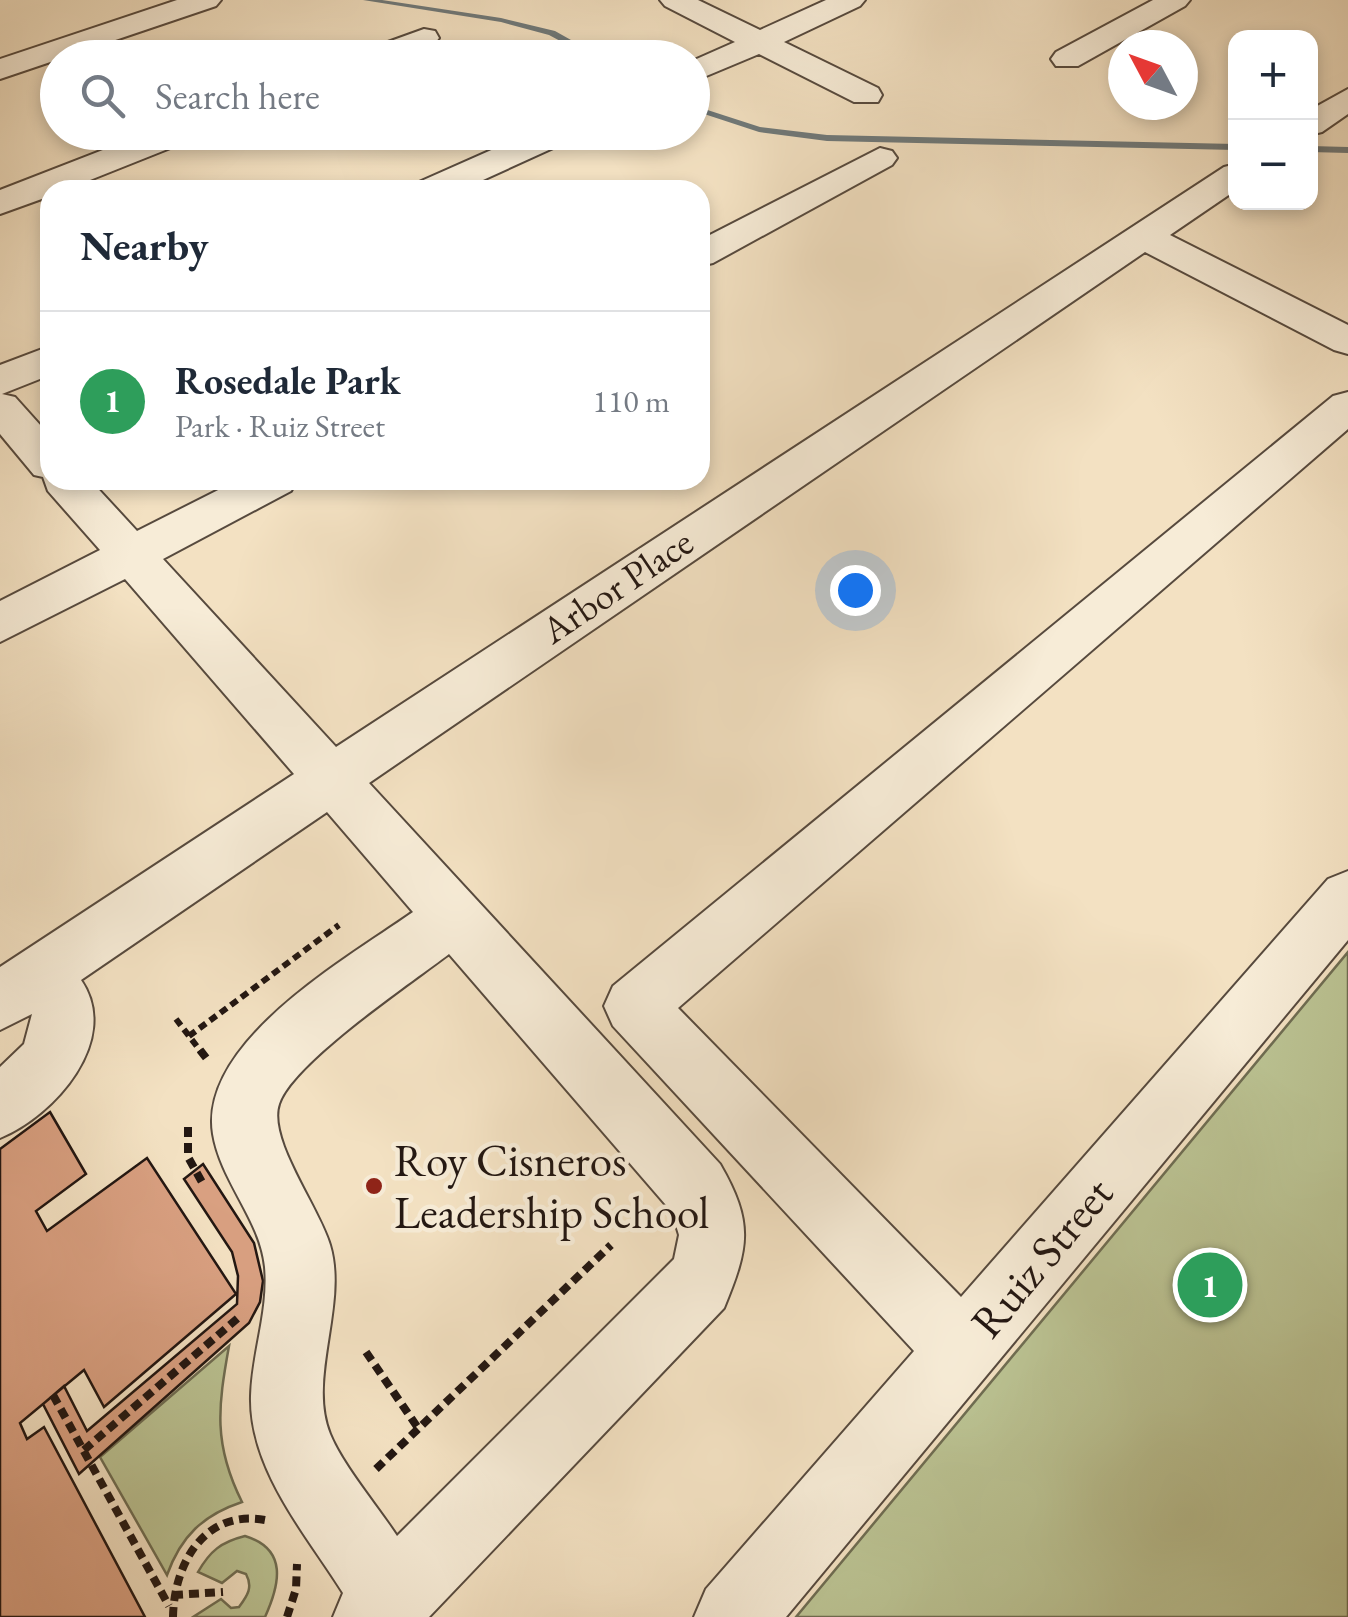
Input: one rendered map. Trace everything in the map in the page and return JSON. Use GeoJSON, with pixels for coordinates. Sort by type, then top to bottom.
{"type":"FeatureCollection","features":[{"type":"Feature","properties":{"kind":"street"},"geometry":{"type":"LineString","coordinates":[[88,40],[206,0]]}},
{"type":"Feature","properties":{"kind":"street"},"geometry":{"type":"LineString","coordinates":[[675,0],[866,95]]}},
{"type":"Feature","properties":{"kind":"street"},"geometry":{"type":"LineString","coordinates":[[710,65],[850,0]]}},
{"type":"Feature","properties":{"kind":"street"},"geometry":{"type":"LineString","coordinates":[[1068,59],[1175,0]]}},
{"type":"Feature","properties":{"kind":"street"},"geometry":{"type":"LineString","coordinates":[[419,40],[424,38]]}},
{"type":"Feature","properties":{"kind":"street"},"geometry":{"type":"LineString","coordinates":[[0,70],[40,56]]}},
{"type":"Feature","properties":{"kind":"street"},"geometry":{"type":"LineString","coordinates":[[1318,120],[1348,100]]}},
{"type":"Feature","properties":{"kind":"street"},"geometry":{"type":"LineString","coordinates":[[59,180],[136,150]]}},
{"type":"Feature","properties":{"kind":"street"},"geometry":{"type":"LineString","coordinates":[[454,180],[521,150]]}},
{"type":"Feature","properties":{"kind":"street"},"geometry":{"type":"LineString","coordinates":[[710,250],[880,158]]}},
{"type":"Feature","properties":{"kind":"street","name":"Arbor Place"},"geometry":{"type":"LineString","coordinates":[[21,987],[1228,179]]}},
{"type":"Feature","properties":{"kind":"street"},"geometry":{"type":"LineString","coordinates":[[0,203],[40,187]]}},
{"type":"Feature","properties":{"kind":"street"},"geometry":{"type":"LineString","coordinates":[[1143,236],[1348,340]]}},
{"type":"Feature","properties":{"kind":"street"},"geometry":{"type":"LineString","coordinates":[[0,381],[40,363]]}},
{"type":"Feature","properties":{"kind":"street"},"geometry":{"type":"LineString","coordinates":[[962,1350],[634,1006],[1348,406]]}},
{"type":"Feature","properties":{"kind":"street"},"geometry":{"type":"LineString","coordinates":[[0,407],[40,453]]}},
{"type":"Feature","properties":{"kind":"street"},"geometry":{"type":"LineString","coordinates":[[73,490],[696,1188],[712,1213],[714,1246],[700,1283],[382,1608],[335,1509],[294,1444],[289,1404],[300,1292],[298,1252],[289,1219],[248,1153],[242,1124],[251,1088],[274,1055],[452,917]]}},
{"type":"Feature","properties":{"kind":"street"},"geometry":{"type":"LineString","coordinates":[[0,623],[255,490]]}},
{"type":"Feature","properties":{"kind":"street","name":"Ruiz Street"},"geometry":{"type":"LineString","coordinates":[[734,1617],[1348,897]]}},
{"type":"Feature","properties":{"kind":"street"},"geometry":{"type":"LineString","coordinates":[[0,1106],[36,1081],[53,1060],[60,1036],[64,1007],[21,987]]}},
{"type":"Feature","properties":{"kind":"path"},"geometry":{"type":"LineString","coordinates":[[189,1036],[338,925]]}},
{"type":"Feature","properties":{"kind":"path"},"geometry":{"type":"LineString","coordinates":[[176,1019],[216,1070]]}},
{"type":"Feature","properties":{"kind":"path"},"geometry":{"type":"LineString","coordinates":[[191,1115],[184,1141],[189,1165],[213,1198]]}},
{"type":"Feature","properties":{"kind":"path"},"geometry":{"type":"LineString","coordinates":[[288,1617],[296,1589],[292,1550],[610,1244]]}},
{"type":"Feature","properties":{"kind":"path"},"geometry":{"type":"LineString","coordinates":[[84,1450],[250,1308],[247,1324]]}},
{"type":"Feature","properties":{"kind":"path"},"geometry":{"type":"LineString","coordinates":[[366,1352],[418,1428]]}},
{"type":"Feature","properties":{"kind":"path"},"geometry":{"type":"LineString","coordinates":[[53,1395],[172,1614]]}},
{"type":"Feature","properties":{"kind":"path"},"geometry":{"type":"LineString","coordinates":[[172,1614],[173,1595],[187,1556],[202,1536],[220,1522],[242,1516],[261,1517],[278,1526],[268,1511]]}},
{"type":"Feature","properties":{"kind":"path"},"geometry":{"type":"LineString","coordinates":[[173,1595],[222,1592]]}},
{"type":"Feature","properties":{"kind":"green space"},"geometry":{"type":"Polygon","coordinates":[[[1348,952],[1348,1617],[796,1617],[1348,952]]]}},
{"type":"Feature","properties":{"kind":"green space"},"geometry":{"type":"Polygon","coordinates":[[[229,1346],[220,1425],[226,1462],[242,1502],[216,1513],[195,1529],[179,1549],[167,1575],[100,1457],[229,1346]]]}},
{"type":"Feature","properties":{"kind":"green space"},"geometry":{"type":"Polygon","coordinates":[[[245,1536],[268,1550],[277,1569],[265,1617],[193,1617],[221,1599],[231,1608],[239,1607],[245,1599],[249,1587],[246,1574],[237,1571],[222,1583],[198,1572],[217,1548],[245,1536]]]}},
{"type":"Feature","properties":{"kind":"building"},"geometry":{"type":"Polygon","coordinates":[[[50,1112],[86,1174],[36,1211],[47,1231],[147,1158],[236,1294],[104,1407],[84,1370],[20,1423],[27,1439],[44,1427],[145,1617],[0,1617],[0,1149],[50,1112]]]}},
{"type":"Feature","properties":{"kind":"building"},"geometry":{"type":"Polygon","coordinates":[[[203,1164],[254,1243],[263,1281],[260,1302],[249,1323],[79,1474],[43,1404],[64,1386],[87,1431],[237,1304],[238,1276],[232,1252],[184,1179],[203,1164]]]}},
{"type":"Feature","properties":{"kind":"waterway"},"geometry":{"type":"LineString","coordinates":[[367,0],[501,20],[565,40]]}},
{"type":"Feature","properties":{"kind":"waterway"},"geometry":{"type":"LineString","coordinates":[[710,113],[759,129],[827,138],[1228,147]]}},
{"type":"Feature","properties":{"kind":"waterway"},"geometry":{"type":"LineString","coordinates":[[1318,149],[1348,150]]}},
{"type":"Feature","properties":{"kind":"place","name":"Roy Cisneros Leadership School"},"geometry":{"type":"Point","coordinates":[374,1186]}},
{"type":"Feature","properties":{"kind":"place","name":"Rosedale Park"},"geometry":{"type":"Point","coordinates":[1210,1285]}}]}
